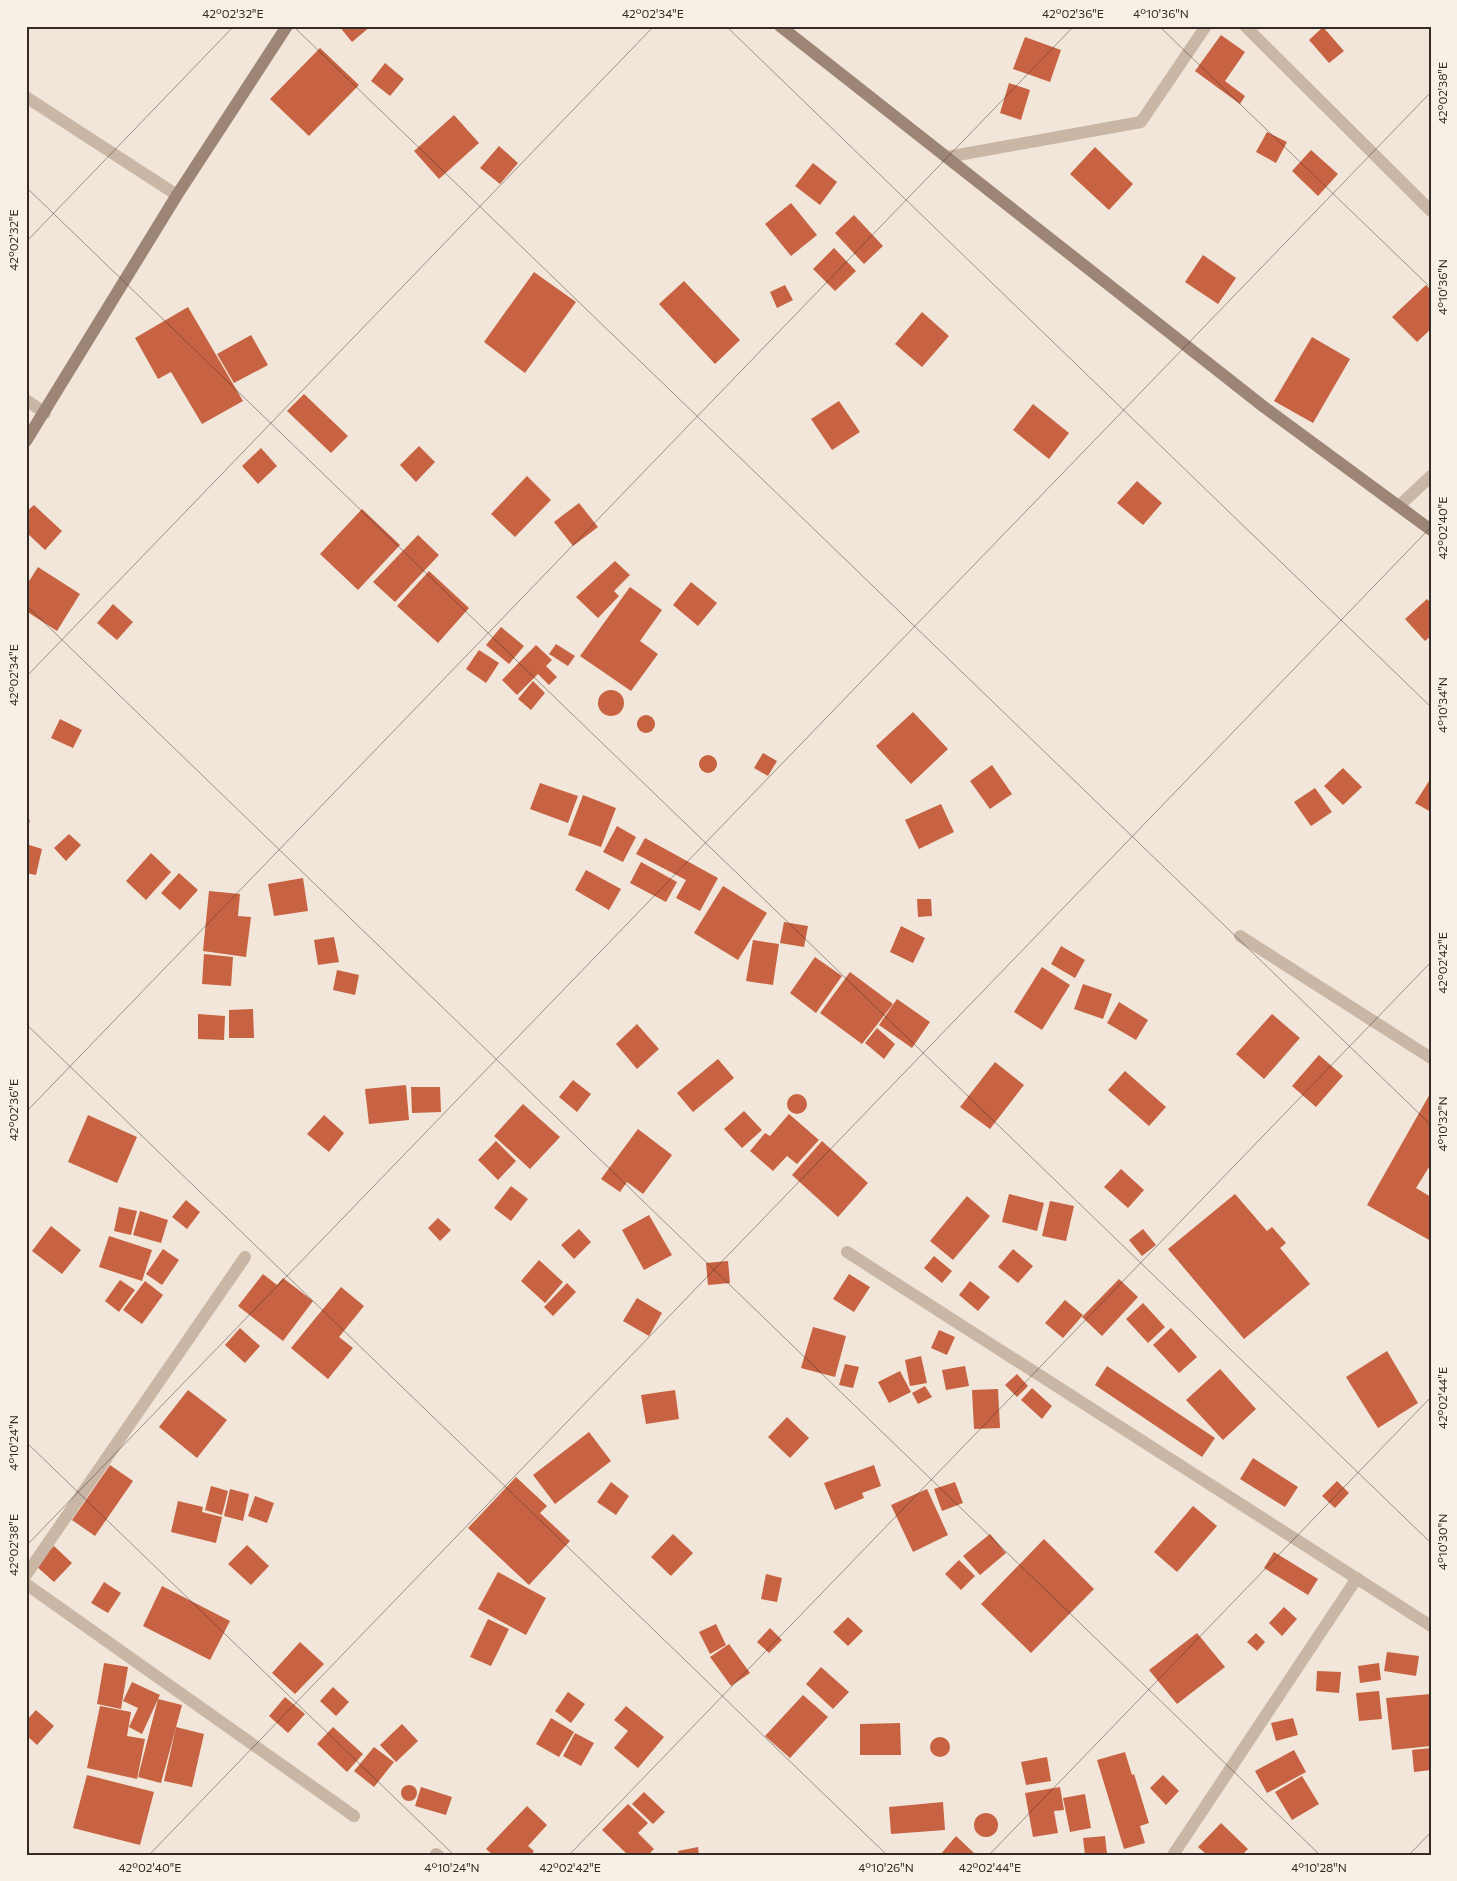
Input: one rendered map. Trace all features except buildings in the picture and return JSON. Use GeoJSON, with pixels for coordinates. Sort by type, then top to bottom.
{"type":"FeatureCollection","features":[{"type":"Feature","properties":{"kind":"street"},"geometry":{"type":"LineString","coordinates":[[26,441],[45,413],[177,195],[287,26]]}},
{"type":"Feature","properties":{"kind":"street"},"geometry":{"type":"LineString","coordinates":[[780,26],[1264,407],[1431,530]]}},
{"type":"Feature","properties":{"kind":"street"},"geometry":{"type":"LineString","coordinates":[[947,157],[1141,122],[1206,26]]}},
{"type":"Feature","properties":{"kind":"street"},"geometry":{"type":"LineString","coordinates":[[1245,26],[1431,211]]}},
{"type":"Feature","properties":{"kind":"street"},"geometry":{"type":"LineString","coordinates":[[26,97],[177,195]]}},
{"type":"Feature","properties":{"kind":"street"},"geometry":{"type":"LineString","coordinates":[[26,400],[45,413]]}},
{"type":"Feature","properties":{"kind":"street"},"geometry":{"type":"LineString","coordinates":[[1399,506],[1431,476]]}},
{"type":"Feature","properties":{"kind":"street"},"geometry":{"type":"LineString","coordinates":[[1240,936],[1431,1058]]}},
{"type":"Feature","properties":{"kind":"street"},"geometry":{"type":"LineString","coordinates":[[847,1252],[1431,1626]]}},
{"type":"Feature","properties":{"kind":"street"},"geometry":{"type":"LineString","coordinates":[[26,1576],[245,1257]]}},
{"type":"Feature","properties":{"kind":"street"},"geometry":{"type":"LineString","coordinates":[[1173,1855],[1357,1578]]}},
{"type":"Feature","properties":{"kind":"street"},"geometry":{"type":"LineString","coordinates":[[26,1584],[354,1816]]}}]}
